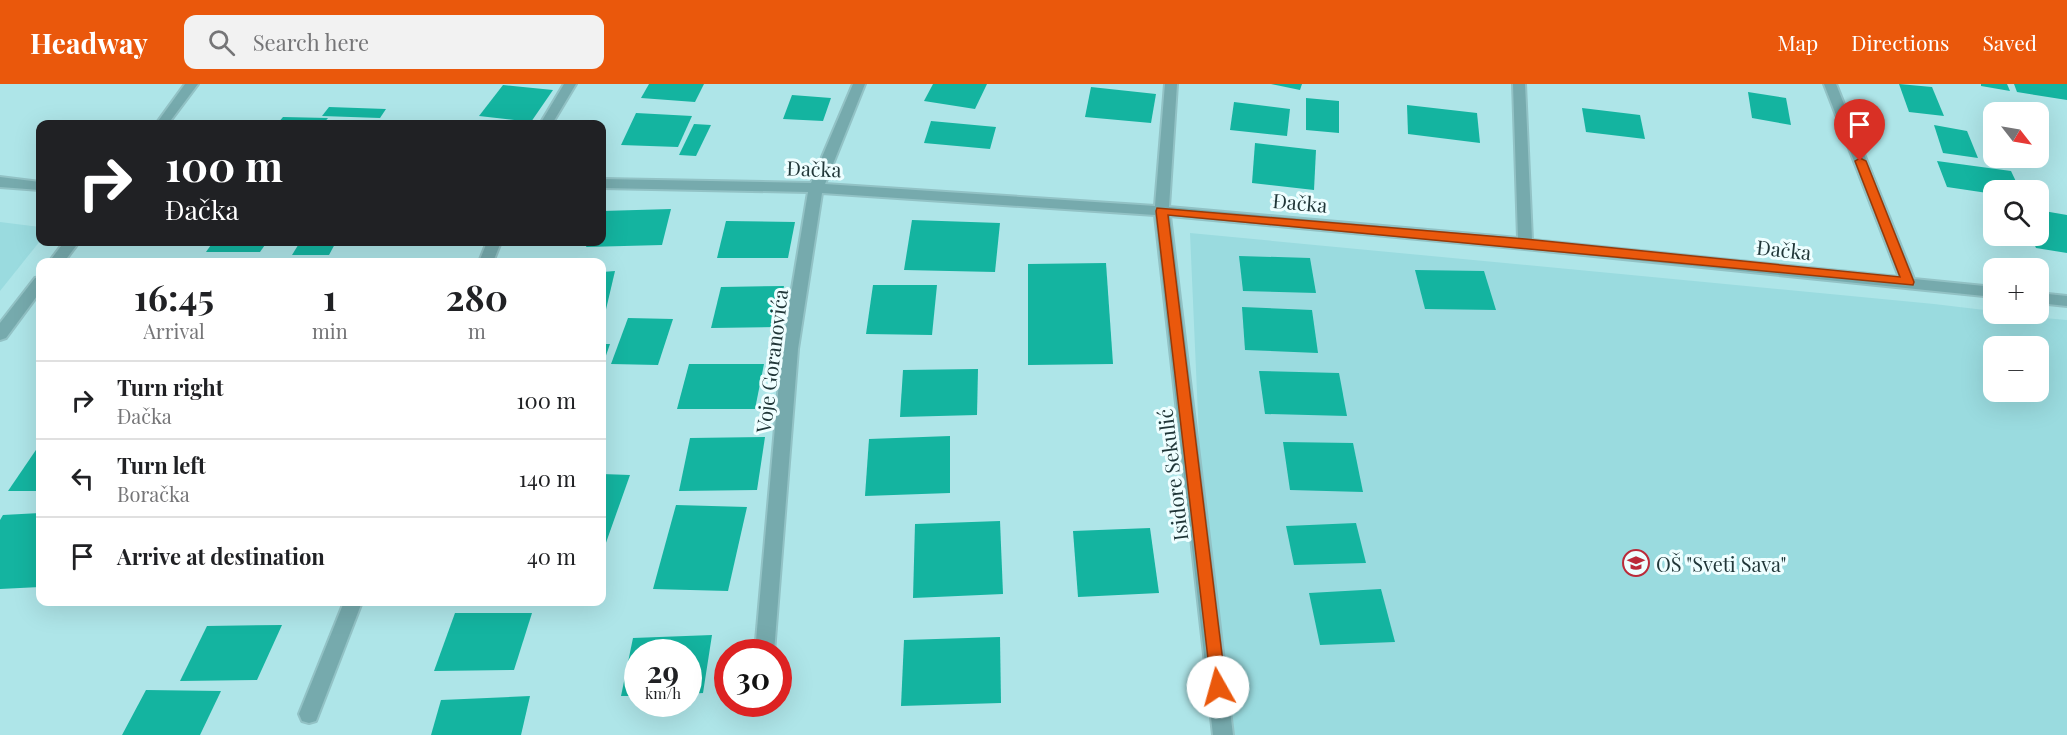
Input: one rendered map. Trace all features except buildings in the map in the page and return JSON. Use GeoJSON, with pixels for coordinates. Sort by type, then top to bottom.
{"type":"FeatureCollection","features":[{"type":"Feature","properties":{"kind":"street"},"geometry":{"type":"LineString","coordinates":[[165,120],[192,84]]}},
{"type":"Feature","properties":{"kind":"street"},"geometry":{"type":"LineString","coordinates":[[548,120],[570,84]]}},
{"type":"Feature","properties":{"kind":"street","name":"Voje Goranovića"},"geometry":{"type":"LineString","coordinates":[[765,639],[790,349],[816,188],[859,84]]}},
{"type":"Feature","properties":{"kind":"street","name":"Isidore Sekulić"},"geometry":{"type":"LineString","coordinates":[[1171,84],[1162,211],[1223,735]]}},
{"type":"Feature","properties":{"kind":"street"},"geometry":{"type":"LineString","coordinates":[[1519,84],[1525,244]]}},
{"type":"Feature","properties":{"kind":"street"},"geometry":{"type":"LineString","coordinates":[[1830,84],[1908,282]]}},
{"type":"Feature","properties":{"kind":"street"},"geometry":{"type":"LineString","coordinates":[[0,182],[36,186]]}},
{"type":"Feature","properties":{"kind":"street","name":"Đačka"},"geometry":{"type":"LineString","coordinates":[[606,183],[816,188],[996,198],[1525,244],[1983,291]]}},
{"type":"Feature","properties":{"kind":"street"},"geometry":{"type":"LineString","coordinates":[[59,258],[69,246]]}},
{"type":"Feature","properties":{"kind":"street"},"geometry":{"type":"LineString","coordinates":[[0,334],[36,287]]}},
{"type":"Feature","properties":{"kind":"street"},"geometry":{"type":"LineString","coordinates":[[2049,299],[2067,301]]}},
{"type":"Feature","properties":{"kind":"street"},"geometry":{"type":"LineString","coordinates":[[309,714],[352,606]]}},
{"type":"Feature","properties":{"kind":"shaded area"},"geometry":{"type":"Polygon","coordinates":[[[0,222],[36,226],[36,246],[0,291],[0,222]]]}},
{"type":"Feature","properties":{"kind":"shaded area","name":"OŠ \"Sveti Sava\""},"geometry":{"type":"Polygon","coordinates":[[[1190,233],[1934,304],[1983,310],[1983,324],[2049,324],[2049,319],[2067,320],[2067,735],[1212,735],[1190,233]]]}},
{"type":"Feature","properties":{"kind":"place","name":"OŠ \"Sveti Sava\""},"geometry":{"type":"Point","coordinates":[1636,563]}},
{"type":"Feature","properties":{"kind":"route"},"geometry":{"type":"LineString","coordinates":[[1218,687],[1162,211],[1908,282],[1860,161]]}}]}
